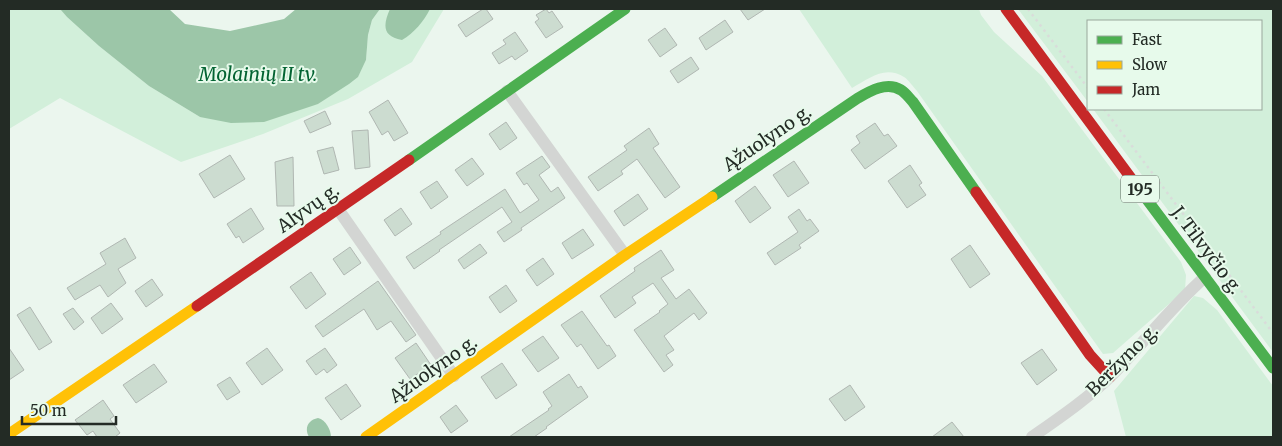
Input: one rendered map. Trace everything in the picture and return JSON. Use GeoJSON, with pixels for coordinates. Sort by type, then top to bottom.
{"type":"FeatureCollection","features":[{"type":"Feature","properties":{"kind":"street","name":"Alyvų g."},"geometry":{"type":"LineString","coordinates":[[9,434],[338,209],[625,9]]}},
{"type":"Feature","properties":{"kind":"street","name":"J. Tilvyčio g."},"geometry":{"type":"LineString","coordinates":[[1006,9],[1273,368]]}},
{"type":"Feature","properties":{"kind":"street","name":"Ąžuolyno g."},"geometry":{"type":"LineString","coordinates":[[366,437],[625,255],[858,98],[876,88],[890,86],[901,90],[913,102],[1090,355],[1110,377]]}},
{"type":"Feature","properties":{"kind":"street"},"geometry":{"type":"LineString","coordinates":[[507,91],[625,255]]}},
{"type":"Feature","properties":{"kind":"street"},"geometry":{"type":"LineString","coordinates":[[338,209],[454,376]]}},
{"type":"Feature","properties":{"kind":"street","name":"Beržyno g."},"geometry":{"type":"LineString","coordinates":[[1032,437],[1097,389],[1110,377],[1181,299],[1205,277]]}},
{"type":"Feature","properties":{"kind":"path"},"geometry":{"type":"LineString","coordinates":[[1028,9],[1087,87]]}},
{"type":"Feature","properties":{"kind":"path"},"geometry":{"type":"LineString","coordinates":[[1105,110],[1273,333]]}},
{"type":"Feature","properties":{"kind":"shaded area"},"geometry":{"type":"Polygon","coordinates":[[[9,9],[60,9],[99,46],[149,86],[200,117],[318,104],[358,76],[366,60],[368,35],[372,20],[380,9],[444,9],[412,62],[348,99],[263,134],[181,162],[60,98],[9,129],[9,9]]]}},
{"type":"Feature","properties":{"kind":"shaded area"},"geometry":{"type":"Polygon","coordinates":[[[799,9],[979,9],[981,15],[994,32],[1042,76],[1181,262],[1186,275],[1185,290],[1113,353],[1103,354],[917,91],[904,77],[890,72],[871,77],[852,88],[799,9]]]}},
{"type":"Feature","properties":{"kind":"shaded area"},"geometry":{"type":"Polygon","coordinates":[[[1018,9],[1273,9],[1273,352],[1094,110],[1262,110],[1262,20],[1087,20],[1087,101],[1018,9]]]}},
{"type":"Feature","properties":{"kind":"shaded area"},"geometry":{"type":"Polygon","coordinates":[[[1194,296],[1203,298],[1217,310],[1273,386],[1273,437],[1126,437],[1114,391],[1194,296]]]}},
{"type":"Feature","properties":{"kind":"water","name":"Molainių II tv."},"geometry":{"type":"Polygon","coordinates":[[[60,9],[169,9],[185,24],[230,31],[284,19],[296,9],[380,9],[372,20],[368,35],[366,60],[358,77],[349,84],[318,104],[264,122],[231,123],[200,117],[149,86],[99,46],[60,9]]]}},
{"type":"Feature","properties":{"kind":"water"},"geometry":{"type":"Polygon","coordinates":[[[390,9],[430,9],[411,34],[402,40],[391,36],[386,29],[386,20],[390,9]]]}},
{"type":"Feature","properties":{"kind":"water"},"geometry":{"type":"Polygon","coordinates":[[[318,418],[328,426],[331,437],[309,437],[308,425],[318,418]]]}},
{"type":"Feature","properties":{"kind":"building"},"geometry":{"type":"Polygon","coordinates":[[[486,9],[493,19],[466,37],[458,25],[486,9]]]}},
{"type":"Feature","properties":{"kind":"building"},"geometry":{"type":"Polygon","coordinates":[[[546,9],[549,13],[552,11],[563,27],[546,38],[535,22],[539,19],[536,15],[546,9]]]}},
{"type":"Feature","properties":{"kind":"building"},"geometry":{"type":"Polygon","coordinates":[[[740,9],[765,9],[748,20],[740,9]]]}},
{"type":"Feature","properties":{"kind":"building"},"geometry":{"type":"Polygon","coordinates":[[[725,20],[733,32],[706,50],[699,38],[725,20]]]}},
{"type":"Feature","properties":{"kind":"building"},"geometry":{"type":"Polygon","coordinates":[[[665,28],[677,45],[660,57],[648,40],[665,28]]]}},
{"type":"Feature","properties":{"kind":"building"},"geometry":{"type":"Polygon","coordinates":[[[515,32],[528,51],[515,60],[512,56],[499,64],[492,53],[506,44],[503,40],[515,32]]]}},
{"type":"Feature","properties":{"kind":"building"},"geometry":{"type":"Polygon","coordinates":[[[691,57],[699,69],[678,83],[670,71],[691,57]]]}},
{"type":"Feature","properties":{"kind":"building"},"geometry":{"type":"Polygon","coordinates":[[[388,100],[408,133],[394,141],[388,131],[382,135],[369,112],[388,100]]]}},
{"type":"Feature","properties":{"kind":"building"},"geometry":{"type":"Polygon","coordinates":[[[325,111],[331,124],[310,133],[304,121],[325,111]]]}},
{"type":"Feature","properties":{"kind":"building"},"geometry":{"type":"Polygon","coordinates":[[[506,122],[517,138],[500,150],[489,134],[506,122]]]}},
{"type":"Feature","properties":{"kind":"building"},"geometry":{"type":"Polygon","coordinates":[[[875,123],[884,136],[888,134],[897,146],[865,169],[851,150],[860,143],[856,136],[875,123]]]}},
{"type":"Feature","properties":{"kind":"building"},"geometry":{"type":"Polygon","coordinates":[[[649,128],[659,144],[653,148],[680,187],[665,198],[637,159],[621,171],[623,174],[598,191],[588,177],[627,150],[624,146],[649,128]]]}},
{"type":"Feature","properties":{"kind":"building"},"geometry":{"type":"Polygon","coordinates":[[[368,130],[370,167],[355,169],[352,131],[368,130]]]}},
{"type":"Feature","properties":{"kind":"building"},"geometry":{"type":"Polygon","coordinates":[[[333,147],[339,170],[324,174],[317,151],[333,147]]]}},
{"type":"Feature","properties":{"kind":"building"},"geometry":{"type":"Polygon","coordinates":[[[230,155],[245,179],[214,198],[199,174],[230,155]]]}},
{"type":"Feature","properties":{"kind":"building"},"geometry":{"type":"Polygon","coordinates":[[[542,156],[550,167],[539,175],[551,192],[558,187],[565,198],[504,242],[497,232],[512,222],[502,207],[414,269],[406,257],[505,189],[520,213],[539,200],[527,183],[524,185],[516,173],[542,156]]]}},
{"type":"Feature","properties":{"kind":"building"},"geometry":{"type":"Polygon","coordinates":[[[293,157],[294,206],[277,206],[275,162],[293,157]]]}},
{"type":"Feature","properties":{"kind":"building"},"geometry":{"type":"Polygon","coordinates":[[[472,158],[484,174],[467,186],[455,170],[472,158]]]}},
{"type":"Feature","properties":{"kind":"building"},"geometry":{"type":"Polygon","coordinates":[[[794,161],[809,183],[788,197],[773,175],[794,161]]]}},
{"type":"Feature","properties":{"kind":"building"},"geometry":{"type":"Polygon","coordinates":[[[910,165],[922,183],[919,185],[926,195],[907,208],[888,181],[910,165]]]}},
{"type":"Feature","properties":{"kind":"building"},"geometry":{"type":"Polygon","coordinates":[[[437,181],[448,197],[431,209],[420,192],[437,181]]]}},
{"type":"Feature","properties":{"kind":"building"},"geometry":{"type":"Polygon","coordinates":[[[755,186],[771,208],[750,223],[735,201],[755,186]]]}},
{"type":"Feature","properties":{"kind":"building"},"geometry":{"type":"Polygon","coordinates":[[[638,194],[648,209],[624,226],[614,211],[638,194]]]}},
{"type":"Feature","properties":{"kind":"building"},"geometry":{"type":"Polygon","coordinates":[[[251,208],[264,229],[243,243],[239,236],[236,238],[227,224],[251,208]]]}},
{"type":"Feature","properties":{"kind":"building"},"geometry":{"type":"Polygon","coordinates":[[[401,208],[412,224],[395,236],[384,220],[401,208]]]}},
{"type":"Feature","properties":{"kind":"building"},"geometry":{"type":"Polygon","coordinates":[[[799,209],[807,221],[810,219],[819,231],[799,245],[801,248],[775,265],[767,253],[798,232],[788,217],[799,209]]]}},
{"type":"Feature","properties":{"kind":"building"},"geometry":{"type":"Polygon","coordinates":[[[583,229],[594,245],[572,259],[562,243],[583,229]]]}},
{"type":"Feature","properties":{"kind":"building"},"geometry":{"type":"Polygon","coordinates":[[[125,238],[136,258],[118,269],[126,283],[108,297],[100,285],[75,300],[67,288],[106,264],[100,253],[125,238]]]}},
{"type":"Feature","properties":{"kind":"building"},"geometry":{"type":"Polygon","coordinates":[[[480,244],[487,253],[464,269],[458,260],[480,244]]]}},
{"type":"Feature","properties":{"kind":"building"},"geometry":{"type":"Polygon","coordinates":[[[970,245],[990,274],[970,288],[951,259],[970,245]]]}},
{"type":"Feature","properties":{"kind":"building"},"geometry":{"type":"Polygon","coordinates":[[[350,247],[361,263],[344,275],[333,259],[350,247]]]}},
{"type":"Feature","properties":{"kind":"building"},"geometry":{"type":"Polygon","coordinates":[[[661,250],[674,270],[661,278],[676,299],[689,289],[707,313],[699,320],[694,313],[664,336],[674,350],[666,355],[673,365],[664,372],[634,330],[668,304],[653,283],[632,297],[636,303],[615,318],[600,296],[635,271],[634,268],[661,250]]]}},
{"type":"Feature","properties":{"kind":"building"},"geometry":{"type":"Polygon","coordinates":[[[543,258],[554,274],[537,286],[526,270],[543,258]]]}},
{"type":"Feature","properties":{"kind":"building"},"geometry":{"type":"Polygon","coordinates":[[[311,272],[326,294],[306,309],[290,287],[311,272]]]}},
{"type":"Feature","properties":{"kind":"building"},"geometry":{"type":"Polygon","coordinates":[[[152,279],[163,295],[146,307],[135,291],[152,279]]]}},
{"type":"Feature","properties":{"kind":"building"},"geometry":{"type":"Polygon","coordinates":[[[378,281],[416,335],[406,342],[391,321],[377,330],[364,309],[323,337],[315,326],[378,281]]]}},
{"type":"Feature","properties":{"kind":"building"},"geometry":{"type":"Polygon","coordinates":[[[506,285],[517,301],[500,313],[489,297],[506,285]]]}},
{"type":"Feature","properties":{"kind":"building"},"geometry":{"type":"Polygon","coordinates":[[[111,303],[123,319],[102,334],[91,318],[111,303]]]}},
{"type":"Feature","properties":{"kind":"building"},"geometry":{"type":"Polygon","coordinates":[[[30,307],[52,342],[39,350],[17,315],[30,307]]]}},
{"type":"Feature","properties":{"kind":"building"},"geometry":{"type":"Polygon","coordinates":[[[73,308],[84,322],[74,330],[63,314],[73,308]]]}},
{"type":"Feature","properties":{"kind":"building"},"geometry":{"type":"Polygon","coordinates":[[[582,311],[616,356],[598,369],[581,344],[577,347],[561,325],[582,311]]]}},
{"type":"Feature","properties":{"kind":"building"},"geometry":{"type":"Polygon","coordinates":[[[543,336],[559,358],[538,372],[522,350],[543,336]]]}},
{"type":"Feature","properties":{"kind":"building"},"geometry":{"type":"Polygon","coordinates":[[[416,343],[431,365],[410,379],[395,358],[416,343]]]}},
{"type":"Feature","properties":{"kind":"building"},"geometry":{"type":"Polygon","coordinates":[[[9,348],[24,370],[9,380],[9,348]]]}},
{"type":"Feature","properties":{"kind":"building"},"geometry":{"type":"Polygon","coordinates":[[[267,348],[283,370],[262,385],[246,363],[267,348]]]}},
{"type":"Feature","properties":{"kind":"building"},"geometry":{"type":"Polygon","coordinates":[[[325,348],[337,365],[327,373],[324,369],[316,375],[306,361],[325,348]]]}},
{"type":"Feature","properties":{"kind":"building"},"geometry":{"type":"Polygon","coordinates":[[[1042,349],[1057,370],[1037,385],[1021,363],[1042,349]]]}},
{"type":"Feature","properties":{"kind":"building"},"geometry":{"type":"Polygon","coordinates":[[[502,363],[517,385],[496,399],[481,377],[502,363]]]}},
{"type":"Feature","properties":{"kind":"building"},"geometry":{"type":"Polygon","coordinates":[[[154,364],[167,382],[136,403],[123,385],[154,364]]]}},
{"type":"Feature","properties":{"kind":"building"},"geometry":{"type":"Polygon","coordinates":[[[569,374],[578,388],[581,386],[588,397],[534,437],[509,437],[549,410],[552,406],[543,392],[569,374]]]}},
{"type":"Feature","properties":{"kind":"building"},"geometry":{"type":"Polygon","coordinates":[[[230,377],[240,392],[227,400],[217,385],[230,377]]]}},
{"type":"Feature","properties":{"kind":"building"},"geometry":{"type":"Polygon","coordinates":[[[346,384],[361,406],[341,420],[325,398],[346,384]]]}},
{"type":"Feature","properties":{"kind":"building"},"geometry":{"type":"Polygon","coordinates":[[[850,385],[865,407],[845,421],[829,399],[850,385]]]}},
{"type":"Feature","properties":{"kind":"building"},"geometry":{"type":"Polygon","coordinates":[[[103,400],[114,416],[110,419],[120,433],[115,437],[97,437],[93,431],[87,435],[75,420],[103,400]]]}},
{"type":"Feature","properties":{"kind":"building"},"geometry":{"type":"Polygon","coordinates":[[[456,405],[468,421],[451,433],[440,417],[456,405]]]}},
{"type":"Feature","properties":{"kind":"building"},"geometry":{"type":"Polygon","coordinates":[[[952,422],[964,437],[932,437],[952,422]]]}},
{"type":"Feature","properties":{"kind":"traffic: fast"},"geometry":{"type":"LineString","coordinates":[[409,160],[625,9]]}},
{"type":"Feature","properties":{"kind":"traffic: fast"},"geometry":{"type":"LineString","coordinates":[[712,197],[858,98],[879,88],[890,86],[901,90],[913,102],[976,192]]}},
{"type":"Feature","properties":{"kind":"traffic: fast"},"geometry":{"type":"LineString","coordinates":[[1142,193],[1273,368]]}},
{"type":"Feature","properties":{"kind":"traffic: slow"},"geometry":{"type":"LineString","coordinates":[[366,437],[625,255],[712,197]]}},
{"type":"Feature","properties":{"kind":"traffic: slow"},"geometry":{"type":"LineString","coordinates":[[9,434],[197,306]]}},
{"type":"Feature","properties":{"kind":"traffic: jam"},"geometry":{"type":"LineString","coordinates":[[1006,9],[1142,193]]}},
{"type":"Feature","properties":{"kind":"traffic: jam"},"geometry":{"type":"LineString","coordinates":[[197,306],[409,160]]}},
{"type":"Feature","properties":{"kind":"traffic: jam"},"geometry":{"type":"LineString","coordinates":[[976,192],[1090,355],[1110,377]]}}]}
